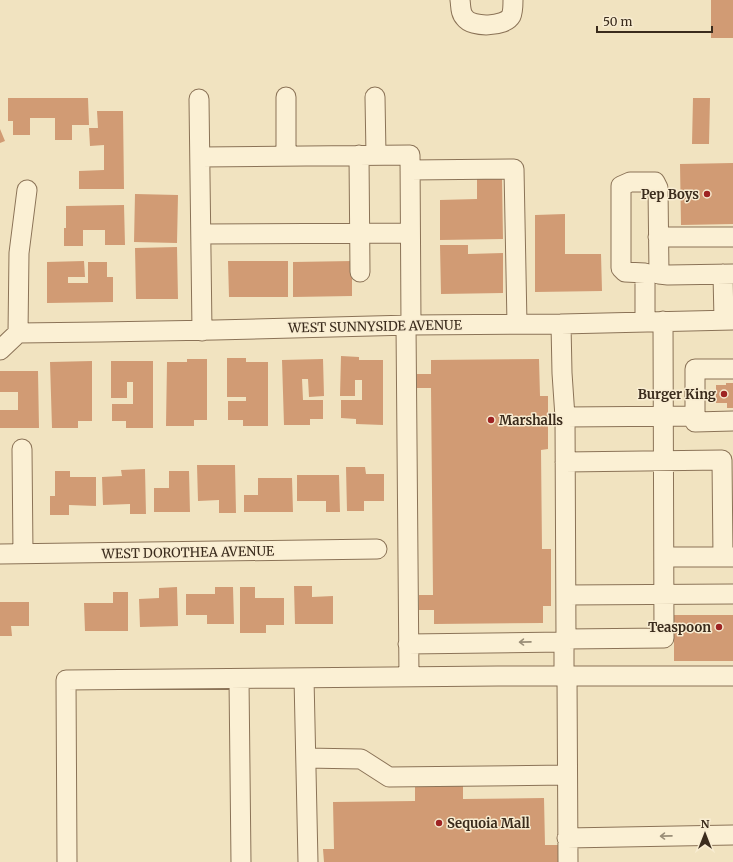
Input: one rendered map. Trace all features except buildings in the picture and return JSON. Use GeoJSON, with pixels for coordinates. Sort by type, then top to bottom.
{"type":"FeatureCollection","features":[{"type":"Feature","properties":{"kind":"street"},"geometry":{"type":"LineString","coordinates":[[460,0],[462,14],[466,20],[472,23],[480,24],[499,24],[506,21],[511,15],[513,0]]}},
{"type":"Feature","properties":{"kind":"street"},"geometry":{"type":"LineString","coordinates":[[286,97],[286,156]]}},
{"type":"Feature","properties":{"kind":"street"},"geometry":{"type":"LineString","coordinates":[[360,272],[359,233],[375,97]]}},
{"type":"Feature","properties":{"kind":"street"},"geometry":{"type":"LineString","coordinates":[[199,99],[201,157],[202,331]]}},
{"type":"Feature","properties":{"kind":"street"},"geometry":{"type":"LineString","coordinates":[[201,157],[410,155],[409,677]]}},
{"type":"Feature","properties":{"kind":"street"},"geometry":{"type":"LineString","coordinates":[[410,170],[514,169],[517,324]]}},
{"type":"Feature","properties":{"kind":"street"},"geometry":{"type":"LineString","coordinates":[[645,322],[652,273],[658,237],[658,188],[655,182],[630,182],[621,186],[622,268],[625,272],[652,273],[668,275],[728,274],[728,320]]}},
{"type":"Feature","properties":{"kind":"street"},"geometry":{"type":"LineString","coordinates":[[0,350],[18,333],[19,253],[27,190]]}},
{"type":"Feature","properties":{"kind":"street"},"geometry":{"type":"LineString","coordinates":[[201,234],[410,233]]}},
{"type":"Feature","properties":{"kind":"street"},"geometry":{"type":"LineString","coordinates":[[658,237],[733,237]]}},
{"type":"Feature","properties":{"kind":"street","name":"WEST SUNNYSIDE AVENUE"},"geometry":{"type":"LineString","coordinates":[[18,333],[202,331],[409,325],[560,324],[728,320]]}},
{"type":"Feature","properties":{"kind":"street"},"geometry":{"type":"LineString","coordinates":[[408,644],[664,638],[663,321]]}},
{"type":"Feature","properties":{"kind":"street"},"geometry":{"type":"LineString","coordinates":[[560,324],[565,417],[565,676],[568,862]]}},
{"type":"Feature","properties":{"kind":"street"},"geometry":{"type":"LineString","coordinates":[[733,369],[695,369],[695,422],[733,421]]}},
{"type":"Feature","properties":{"kind":"street"},"geometry":{"type":"LineString","coordinates":[[733,377],[712,377],[706,381],[703,388],[703,401],[706,408],[712,412],[733,412]]}},
{"type":"Feature","properties":{"kind":"street"},"geometry":{"type":"LineString","coordinates":[[565,417],[695,416]]}},
{"type":"Feature","properties":{"kind":"street"},"geometry":{"type":"LineString","coordinates":[[22,448],[23,554]]}},
{"type":"Feature","properties":{"kind":"street"},"geometry":{"type":"LineString","coordinates":[[565,462],[722,460],[728,467],[728,557],[664,557]]}},
{"type":"Feature","properties":{"kind":"street","name":"WEST DOROTHEA AVENUE"},"geometry":{"type":"LineString","coordinates":[[0,554],[376,550]]}},
{"type":"Feature","properties":{"kind":"street"},"geometry":{"type":"LineString","coordinates":[[566,595],[733,594]]}},
{"type":"Feature","properties":{"kind":"street"},"geometry":{"type":"LineString","coordinates":[[67,862],[66,680],[733,676]]}},
{"type":"Feature","properties":{"kind":"street"},"geometry":{"type":"LineString","coordinates":[[304,678],[308,862]]}},
{"type":"Feature","properties":{"kind":"street"},"geometry":{"type":"LineString","coordinates":[[239,679],[241,862]]}},
{"type":"Feature","properties":{"kind":"street"},"geometry":{"type":"LineString","coordinates":[[306,758],[361,759],[389,777],[567,775]]}},
{"type":"Feature","properties":{"kind":"street"},"geometry":{"type":"LineString","coordinates":[[567,838],[733,835]]}},
{"type":"Feature","properties":{"kind":"place","name":"Pep Boys"},"geometry":{"type":"Point","coordinates":[707,194]}},
{"type":"Feature","properties":{"kind":"place","name":"Burger King"},"geometry":{"type":"Point","coordinates":[724,394]}},
{"type":"Feature","properties":{"kind":"place","name":"Marshalls"},"geometry":{"type":"Point","coordinates":[491,420]}},
{"type":"Feature","properties":{"kind":"place","name":"Teaspoon"},"geometry":{"type":"Point","coordinates":[719,627]}},
{"type":"Feature","properties":{"kind":"place","name":"Sequoia Mall"},"geometry":{"type":"Point","coordinates":[439,823]}}]}
